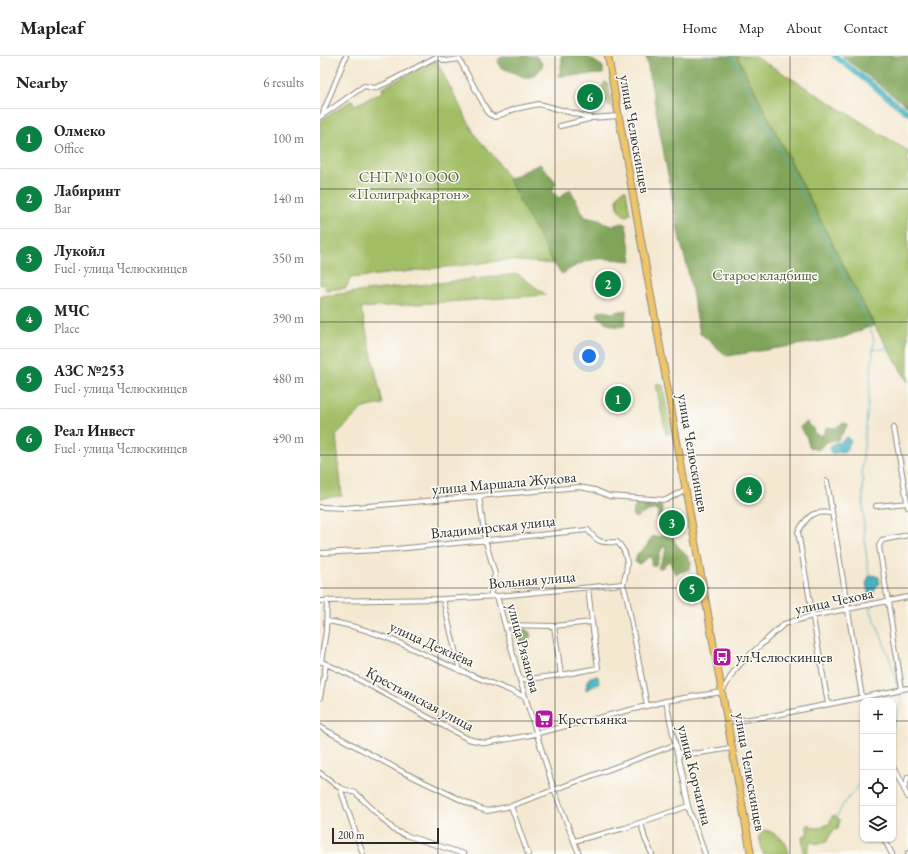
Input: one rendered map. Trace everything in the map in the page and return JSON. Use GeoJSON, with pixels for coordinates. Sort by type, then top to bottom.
{"type":"FeatureCollection","features":[{"type":"Feature","properties":{"kind":"main road","name":"улица Челюскинцев"},"geometry":{"type":"LineString","coordinates":[[608,56],[751,854]]}},
{"type":"Feature","properties":{"kind":"street"},"geometry":{"type":"LineString","coordinates":[[321,116],[346,56]]}},
{"type":"Feature","properties":{"kind":"street"},"geometry":{"type":"LineString","coordinates":[[321,116],[364,86],[375,88],[385,84],[436,57],[446,61],[459,59],[489,114],[495,117],[515,109],[539,104],[591,118]]}},
{"type":"Feature","properties":{"kind":"street"},"geometry":{"type":"LineString","coordinates":[[560,126],[591,118],[618,116]]}},
{"type":"Feature","properties":{"kind":"street"},"geometry":{"type":"LineString","coordinates":[[876,506],[908,504],[894,428]]}},
{"type":"Feature","properties":{"kind":"street"},"geometry":{"type":"LineString","coordinates":[[827,481],[862,697]]}},
{"type":"Feature","properties":{"kind":"street","name":"улица Маршала Жукова"},"geometry":{"type":"LineString","coordinates":[[320,507],[346,508],[579,487],[595,490],[609,496],[666,500],[686,489]]}},
{"type":"Feature","properties":{"kind":"street","name":"улица Рязанова"},"geometry":{"type":"LineString","coordinates":[[479,496],[485,540],[495,574],[490,596],[498,596],[520,680],[554,790],[579,854]]}},
{"type":"Feature","properties":{"kind":"street"},"geometry":{"type":"LineString","coordinates":[[828,704],[798,532],[807,517],[819,512],[832,513]]}},
{"type":"Feature","properties":{"kind":"street","name":"Владимирская улица"},"geometry":{"type":"LineString","coordinates":[[320,553],[396,549],[588,530],[596,540],[604,543],[617,542],[624,548],[627,558],[627,571],[622,584]]}},
{"type":"Feature","properties":{"kind":"street"},"geometry":{"type":"LineString","coordinates":[[902,689],[887,602],[880,542],[890,538],[908,535]]}},
{"type":"Feature","properties":{"kind":"street"},"geometry":{"type":"LineString","coordinates":[[622,584],[627,598],[647,706]]}},
{"type":"Feature","properties":{"kind":"street","name":"Вольная улица"},"geometry":{"type":"LineString","coordinates":[[498,596],[622,584]]}},
{"type":"Feature","properties":{"kind":"street"},"geometry":{"type":"LineString","coordinates":[[520,680],[561,675],[598,668],[588,588]]}},
{"type":"Feature","properties":{"kind":"street","name":"Вольная улица"},"geometry":{"type":"LineString","coordinates":[[320,601],[443,599],[490,596]]}},
{"type":"Feature","properties":{"kind":"street","name":"улица Чехова"},"geometry":{"type":"LineString","coordinates":[[722,692],[734,671],[743,661],[784,624],[812,616],[908,597]]}},
{"type":"Feature","properties":{"kind":"street"},"geometry":{"type":"LineString","coordinates":[[443,599],[460,670]]}},
{"type":"Feature","properties":{"kind":"street"},"geometry":{"type":"LineString","coordinates":[[320,662],[327,621],[327,600]]}},
{"type":"Feature","properties":{"kind":"street","name":"улица Дежнёва"},"geometry":{"type":"LineString","coordinates":[[327,621],[351,624],[387,637],[525,697]]}},
{"type":"Feature","properties":{"kind":"street"},"geometry":{"type":"LineString","coordinates":[[506,625],[554,626],[592,622]]}},
{"type":"Feature","properties":{"kind":"street"},"geometry":{"type":"LineString","coordinates":[[554,626],[561,675]]}},
{"type":"Feature","properties":{"kind":"street","name":"Крестьянская улица"},"geometry":{"type":"LineString","coordinates":[[320,662],[352,676],[468,739],[485,743],[666,701],[722,692]]}},
{"type":"Feature","properties":{"kind":"street"},"geometry":{"type":"LineString","coordinates":[[320,698],[326,664]]}},
{"type":"Feature","properties":{"kind":"street"},"geometry":{"type":"LineString","coordinates":[[728,722],[771,716],[908,688]]}},
{"type":"Feature","properties":{"kind":"street","name":"улица Корчагина"},"geometry":{"type":"LineString","coordinates":[[666,701],[688,806],[705,854]]}},
{"type":"Feature","properties":{"kind":"street"},"geometry":{"type":"LineString","coordinates":[[320,727],[403,772],[487,812],[511,806],[674,745]]}},
{"type":"Feature","properties":{"kind":"street"},"geometry":{"type":"LineString","coordinates":[[677,754],[700,753],[732,748]]}},
{"type":"Feature","properties":{"kind":"street"},"geometry":{"type":"LineString","coordinates":[[895,770],[908,797]]}},
{"type":"Feature","properties":{"kind":"street"},"geometry":{"type":"LineString","coordinates":[[320,773],[340,788],[356,793],[394,830],[464,854]]}},
{"type":"Feature","properties":{"kind":"street"},"geometry":{"type":"LineString","coordinates":[[904,788],[908,777]]}},
{"type":"Feature","properties":{"kind":"street"},"geometry":{"type":"LineString","coordinates":[[340,788],[363,854]]}},
{"type":"Feature","properties":{"kind":"street"},"geometry":{"type":"LineString","coordinates":[[511,806],[528,854]]}},
{"type":"Feature","properties":{"kind":"street"},"geometry":{"type":"LineString","coordinates":[[574,841],[641,823],[688,806]]}},
{"type":"Feature","properties":{"kind":"street"},"geometry":{"type":"LineString","coordinates":[[641,823],[645,839],[652,854]]}},
{"type":"Feature","properties":{"kind":"street"},"geometry":{"type":"LineString","coordinates":[[886,842],[892,854]]}},
{"type":"Feature","properties":{"kind":"green space"},"geometry":{"type":"Polygon","coordinates":[[[502,56],[536,56],[542,63],[542,67],[535,75],[527,78],[500,67],[498,60],[502,56]]]}},
{"type":"Feature","properties":{"kind":"green space"},"geometry":{"type":"Polygon","coordinates":[[[561,56],[587,56],[603,67],[603,74],[559,76],[562,62],[561,56]]]}},
{"type":"Feature","properties":{"kind":"green space","name":"Старое кладбище"},"geometry":{"type":"Polygon","coordinates":[[[646,56],[737,56],[874,325],[842,338],[727,356],[700,333],[687,266],[680,240],[646,56]]]}},
{"type":"Feature","properties":{"kind":"green space"},"geometry":{"type":"Polygon","coordinates":[[[737,56],[755,56],[908,151],[908,382],[874,325],[737,56]]]}},
{"type":"Feature","properties":{"kind":"green space"},"geometry":{"type":"Polygon","coordinates":[[[842,56],[908,56],[908,107],[842,56]]]}},
{"type":"Feature","properties":{"kind":"green space","name":"СНТ №10 ООО «Полиграфкартон»"},"geometry":{"type":"Polygon","coordinates":[[[436,60],[475,135],[495,158],[512,184],[554,264],[508,260],[351,278],[346,288],[326,290],[324,284],[320,285],[320,121],[352,100],[355,105],[383,92],[382,88],[436,60]]]}},
{"type":"Feature","properties":{"kind":"green space"},"geometry":{"type":"Polygon","coordinates":[[[605,82],[608,84],[612,107],[606,103],[602,87],[605,82]]]}},
{"type":"Feature","properties":{"kind":"green space"},"geometry":{"type":"Polygon","coordinates":[[[540,164],[556,182],[552,192],[559,198],[570,189],[585,217],[599,220],[610,226],[623,223],[626,225],[632,261],[596,259],[581,264],[562,274],[554,264],[508,179],[540,164]]]}},
{"type":"Feature","properties":{"kind":"green space"},"geometry":{"type":"Polygon","coordinates":[[[623,190],[626,190],[630,214],[627,216],[620,211],[617,203],[617,197],[623,190]]]}},
{"type":"Feature","properties":{"kind":"green space"},"geometry":{"type":"Polygon","coordinates":[[[518,274],[546,295],[361,308],[383,404],[363,408],[336,435],[342,496],[320,498],[320,296],[518,274]]]}},
{"type":"Feature","properties":{"kind":"green space"},"geometry":{"type":"Polygon","coordinates":[[[602,310],[611,313],[626,310],[625,325],[618,327],[603,321],[597,316],[602,310]]]}},
{"type":"Feature","properties":{"kind":"green space"},"geometry":{"type":"Polygon","coordinates":[[[660,383],[663,386],[671,430],[671,433],[666,434],[656,384],[660,383]]]}},
{"type":"Feature","properties":{"kind":"green space"},"geometry":{"type":"Polygon","coordinates":[[[807,422],[812,427],[815,434],[822,436],[827,427],[835,428],[843,423],[848,424],[838,440],[827,442],[820,449],[816,449],[809,447],[807,438],[800,427],[807,422]]]}},
{"type":"Feature","properties":{"kind":"green space"},"geometry":{"type":"Polygon","coordinates":[[[643,502],[661,505],[667,533],[672,535],[675,542],[689,558],[691,562],[690,569],[675,574],[669,560],[662,568],[658,568],[665,554],[666,545],[660,552],[655,566],[651,566],[652,559],[650,556],[639,564],[635,562],[637,554],[645,548],[652,537],[662,536],[663,534],[657,524],[658,509],[648,511],[635,518],[632,515],[636,504],[643,502]]]}},
{"type":"Feature","properties":{"kind":"green space"},"geometry":{"type":"Polygon","coordinates":[[[522,629],[529,631],[531,636],[525,645],[517,639],[517,632],[522,629]]]}},
{"type":"Feature","properties":{"kind":"green space"},"geometry":{"type":"Polygon","coordinates":[[[832,816],[836,816],[840,820],[838,829],[832,832],[826,842],[820,844],[810,842],[807,854],[804,854],[802,837],[808,833],[806,826],[810,824],[811,827],[818,828],[829,824],[832,816]]]}},
{"type":"Feature","properties":{"kind":"green space"},"geometry":{"type":"Polygon","coordinates":[[[765,830],[774,833],[784,841],[789,854],[763,854],[759,836],[765,830]]]}},
{"type":"Feature","properties":{"kind":"water"},"geometry":{"type":"Polygon","coordinates":[[[847,437],[851,441],[845,451],[831,454],[830,448],[834,443],[841,442],[847,437]]]}},
{"type":"Feature","properties":{"kind":"water"},"geometry":{"type":"Polygon","coordinates":[[[873,575],[879,577],[879,583],[873,593],[875,598],[872,599],[870,598],[866,584],[869,576],[873,575]]]}},
{"type":"Feature","properties":{"kind":"water"},"geometry":{"type":"Polygon","coordinates":[[[598,676],[599,684],[586,690],[587,681],[590,677],[598,676]]]}},
{"type":"Feature","properties":{"kind":"waterway"},"geometry":{"type":"LineString","coordinates":[[731,56],[868,322],[874,340],[862,467],[864,534],[868,570],[871,576]]}},
{"type":"Feature","properties":{"kind":"waterway"},"geometry":{"type":"LineString","coordinates":[[835,56],[908,113]]}},
{"type":"Feature","properties":{"kind":"waterway"},"geometry":{"type":"LineString","coordinates":[[874,350],[890,348],[908,338]]}},
{"type":"Feature","properties":{"kind":"waterway"},"geometry":{"type":"LineString","coordinates":[[869,607],[878,627],[898,688]]}},
{"type":"Feature","properties":{"kind":"waterway"},"geometry":{"type":"LineString","coordinates":[[896,719],[902,703],[899,692]]}},
{"type":"Feature","properties":{"kind":"waterway"},"geometry":{"type":"LineString","coordinates":[[835,821],[842,806],[860,784]]}},
{"type":"Feature","properties":{"kind":"place","name":"Реал Инвест"},"geometry":{"type":"Point","coordinates":[590,97]}},
{"type":"Feature","properties":{"kind":"place","name":"Лабиринт"},"geometry":{"type":"Point","coordinates":[608,284]}},
{"type":"Feature","properties":{"kind":"place","name":"Олмеко"},"geometry":{"type":"Point","coordinates":[618,399]}},
{"type":"Feature","properties":{"kind":"place","name":"МЧС"},"geometry":{"type":"Point","coordinates":[749,490]}},
{"type":"Feature","properties":{"kind":"place","name":"Лукойл"},"geometry":{"type":"Point","coordinates":[672,523]}},
{"type":"Feature","properties":{"kind":"place","name":"АЗС №253"},"geometry":{"type":"Point","coordinates":[692,589]}},
{"type":"Feature","properties":{"kind":"place","name":"ул.Челюскинцев"},"geometry":{"type":"Point","coordinates":[722,657]}},
{"type":"Feature","properties":{"kind":"place","name":"Крестьянка"},"geometry":{"type":"Point","coordinates":[544,719]}}]}
